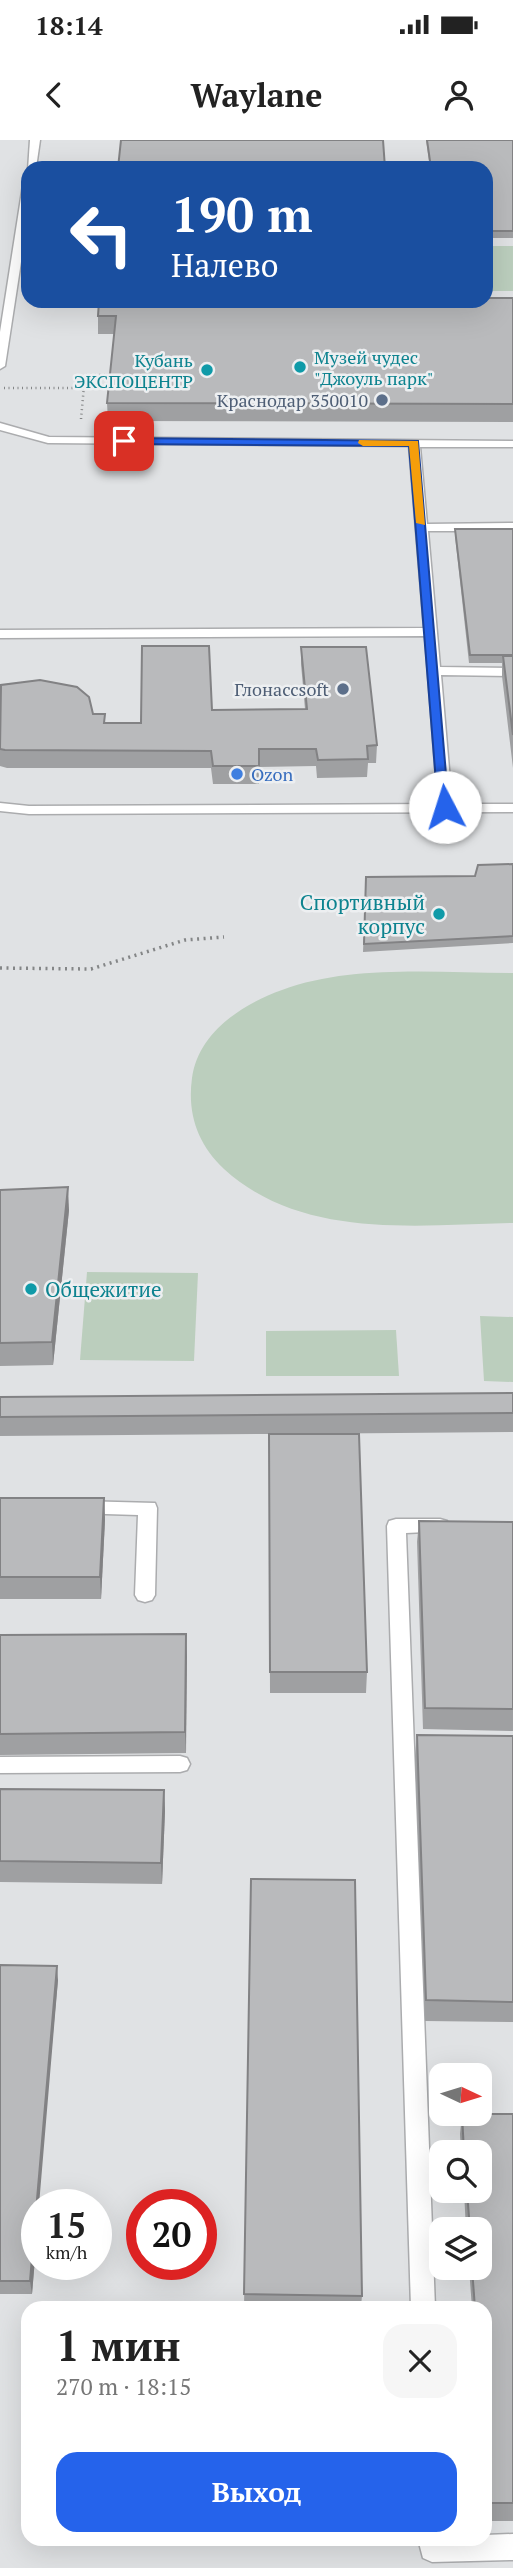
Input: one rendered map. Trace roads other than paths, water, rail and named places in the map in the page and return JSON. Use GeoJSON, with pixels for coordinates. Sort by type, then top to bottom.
{"type":"FeatureCollection","features":[{"type":"Feature","properties":{"kind":"lane"},"geometry":{"type":"LineString","coordinates":[[32,161],[35,140]]}},
{"type":"Feature","properties":{"kind":"lane"},"geometry":{"type":"LineString","coordinates":[[0,366],[21,230]]}},
{"type":"Feature","properties":{"kind":"lane"},"geometry":{"type":"LineString","coordinates":[[0,426],[48,440],[513,444]]}},
{"type":"Feature","properties":{"kind":"lane"},"geometry":{"type":"LineString","coordinates":[[414,443],[445,807]]}},
{"type":"Feature","properties":{"kind":"lane"},"geometry":{"type":"LineString","coordinates":[[422,528],[513,527]]}},
{"type":"Feature","properties":{"kind":"lane"},"geometry":{"type":"LineString","coordinates":[[0,634],[431,632]]}},
{"type":"Feature","properties":{"kind":"lane"},"geometry":{"type":"LineString","coordinates":[[434,671],[513,672]]}},
{"type":"Feature","properties":{"kind":"lane"},"geometry":{"type":"LineString","coordinates":[[0,807],[29,810],[513,808]]}},
{"type":"Feature","properties":{"kind":"lane"},"geometry":{"type":"LineString","coordinates":[[68,1508],[148,1508],[145,1595]]}},
{"type":"Feature","properties":{"kind":"lane"},"geometry":{"type":"LineString","coordinates":[[423,2301],[396,1526],[461,1527]]}},
{"type":"Feature","properties":{"kind":"lane"},"geometry":{"type":"LineString","coordinates":[[0,1765],[180,1763]]}},
{"type":"Feature","properties":{"kind":"lane"},"geometry":{"type":"LineString","coordinates":[[432,2546],[432,2549],[513,2547]]}},
{"type":"Feature","properties":{"kind":"place","name":"Музей чудес \"Джоуль парк\""},"geometry":{"type":"Point","coordinates":[300,367]}},
{"type":"Feature","properties":{"kind":"place","name":"Кубань ЭКСПОЦЕНТР"},"geometry":{"type":"Point","coordinates":[207,370]}},
{"type":"Feature","properties":{"kind":"place","name":"Краснодар 350010"},"geometry":{"type":"Point","coordinates":[382,400]}},
{"type":"Feature","properties":{"kind":"place","name":"Глонассsoft"},"geometry":{"type":"Point","coordinates":[343,689]}},
{"type":"Feature","properties":{"kind":"place","name":"Ozon"},"geometry":{"type":"Point","coordinates":[237,774]}},
{"type":"Feature","properties":{"kind":"place","name":"Спортивный корпус"},"geometry":{"type":"Point","coordinates":[439,914]}},
{"type":"Feature","properties":{"kind":"place","name":"Общежитие"},"geometry":{"type":"Point","coordinates":[31,1289]}}]}
